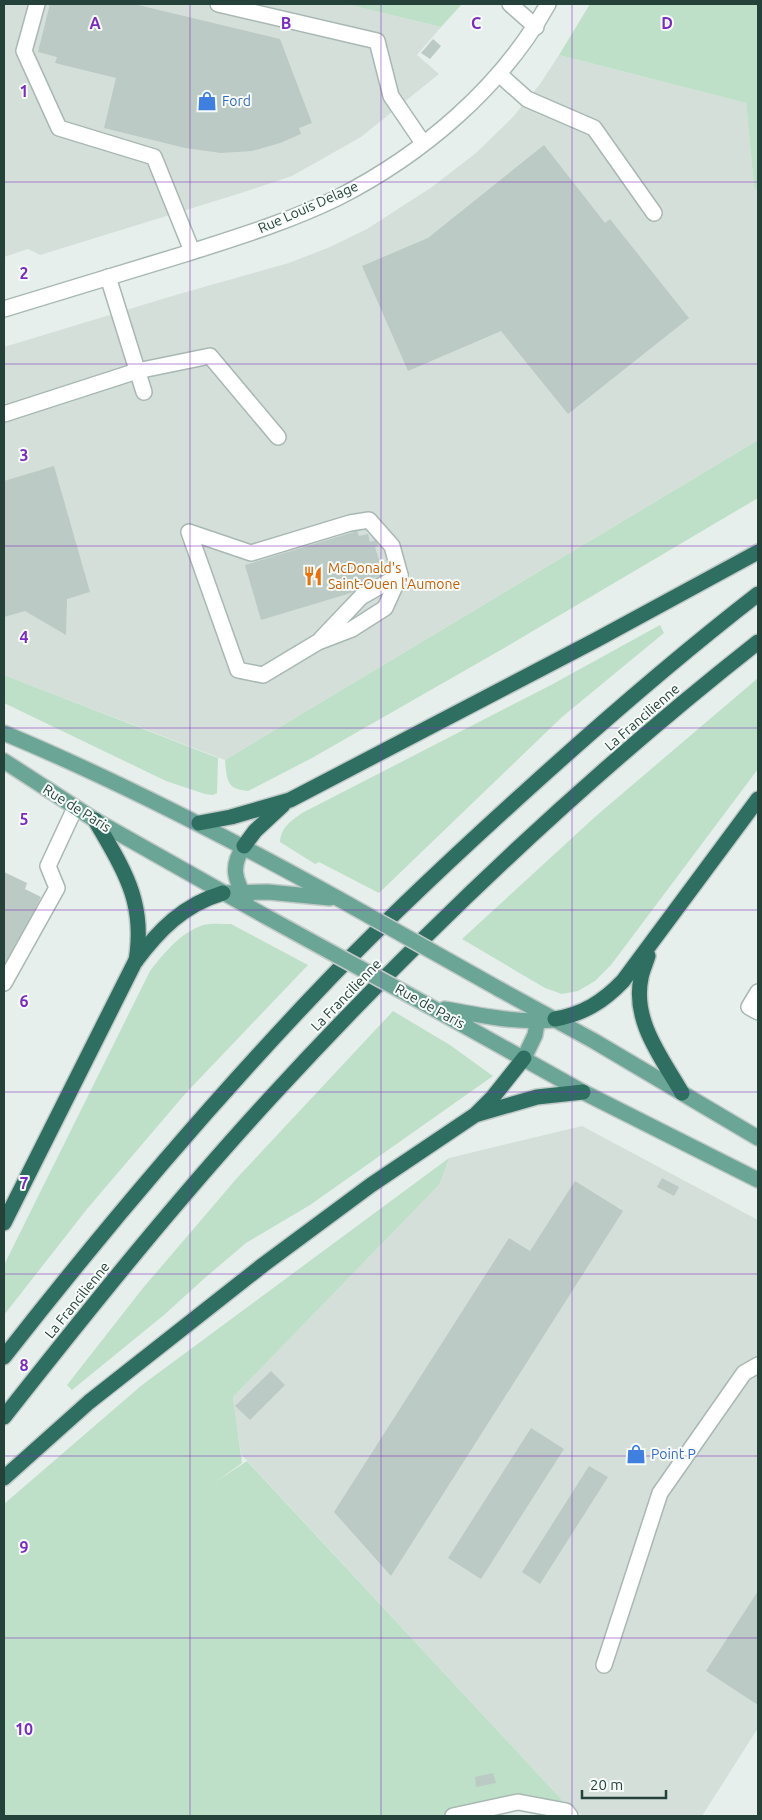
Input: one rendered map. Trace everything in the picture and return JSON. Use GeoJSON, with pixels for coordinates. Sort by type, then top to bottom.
{"type":"FeatureCollection","features":[{"type":"Feature","properties":{"kind":"highway"},"geometry":{"type":"LineString","coordinates":[[199,823],[254,811],[290,800],[596,640],[758,552]]}},
{"type":"Feature","properties":{"kind":"highway","name":"La Francilienne"},"geometry":{"type":"LineString","coordinates":[[4,1358],[124,1208],[225,1092],[314,995],[415,894],[547,772],[640,690],[758,594]]}},
{"type":"Feature","properties":{"kind":"highway","name":"La Francilienne"},"geometry":{"type":"LineString","coordinates":[[4,1418],[122,1270],[197,1180],[345,1018],[432,930],[520,846],[656,725],[758,642]]}},
{"type":"Feature","properties":{"kind":"highway"},"geometry":{"type":"LineString","coordinates":[[244,846],[262,824],[290,800]]}},
{"type":"Feature","properties":{"kind":"highway"},"geometry":{"type":"LineString","coordinates":[[555,1019],[577,1014],[603,1000],[623,981],[758,800]]}},
{"type":"Feature","properties":{"kind":"highway"},"geometry":{"type":"LineString","coordinates":[[95,820],[120,863],[134,895],[139,935],[135,962]]}},
{"type":"Feature","properties":{"kind":"highway"},"geometry":{"type":"LineString","coordinates":[[4,1224],[135,962],[161,932],[186,909],[200,900],[223,893]]}},
{"type":"Feature","properties":{"kind":"highway"},"geometry":{"type":"LineString","coordinates":[[653,942],[641,978],[640,1008],[647,1031],[682,1093]]}},
{"type":"Feature","properties":{"kind":"highway"},"geometry":{"type":"LineString","coordinates":[[4,1478],[89,1402],[263,1265],[371,1185],[475,1115],[497,1092],[524,1058]]}},
{"type":"Feature","properties":{"kind":"highway"},"geometry":{"type":"LineString","coordinates":[[475,1115],[537,1097],[584,1092]]}},
{"type":"Feature","properties":{"kind":"main road"},"geometry":{"type":"LineString","coordinates":[[4,733],[63,758],[244,846],[500,989],[539,1016],[531,1046],[524,1058]]}},
{"type":"Feature","properties":{"kind":"main road","name":"Rue de Paris"},"geometry":{"type":"LineString","coordinates":[[4,760],[75,808],[223,893],[429,1006],[470,1020],[524,1058],[584,1092],[758,1180]]}},
{"type":"Feature","properties":{"kind":"main road"},"geometry":{"type":"LineString","coordinates":[[244,846],[235,865],[236,879],[242,892],[258,912]]}},
{"type":"Feature","properties":{"kind":"main road"},"geometry":{"type":"LineString","coordinates":[[223,893],[287,893],[338,899]]}},
{"type":"Feature","properties":{"kind":"main road","name":"Rue de Paris"},"geometry":{"type":"LineString","coordinates":[[470,1020],[510,1020],[539,1016],[555,1019]]}},
{"type":"Feature","properties":{"kind":"main road"},"geometry":{"type":"LineString","coordinates":[[555,1019],[758,1138]]}},
{"type":"Feature","properties":{"kind":"street"},"geometry":{"type":"LineString","coordinates":[[37,4],[24,51],[59,128],[154,157],[192,251]]}},
{"type":"Feature","properties":{"kind":"street"},"geometry":{"type":"LineString","coordinates":[[218,4],[377,41],[391,96],[423,143]]}},
{"type":"Feature","properties":{"kind":"street"},"geometry":{"type":"LineString","coordinates":[[510,4],[536,27]]}},
{"type":"Feature","properties":{"kind":"street","name":"Rue Louis Delage"},"geometry":{"type":"LineString","coordinates":[[5,303],[108,277],[247,235],[337,198],[377,175],[423,143],[480,94],[499,74],[536,27],[548,4]]}},
{"type":"Feature","properties":{"kind":"street"},"geometry":{"type":"LineString","coordinates":[[499,74],[527,99],[594,128],[654,213]]}},
{"type":"Feature","properties":{"kind":"street"},"geometry":{"type":"LineString","coordinates":[[108,277],[144,392]]}},
{"type":"Feature","properties":{"kind":"street"},"geometry":{"type":"LineString","coordinates":[[4,414],[137,371],[210,356],[278,437]]}},
{"type":"Feature","properties":{"kind":"street"},"geometry":{"type":"LineString","coordinates":[[369,520],[392,546],[400,576],[385,608],[352,629],[318,642],[263,675],[238,670],[189,532],[251,554],[350,523],[369,520]]}},
{"type":"Feature","properties":{"kind":"street"},"geometry":{"type":"LineString","coordinates":[[318,642],[361,596],[400,576]]}},
{"type":"Feature","properties":{"kind":"street"},"geometry":{"type":"LineString","coordinates":[[4,983],[57,888],[48,866],[75,808]]}},
{"type":"Feature","properties":{"kind":"street"},"geometry":{"type":"LineString","coordinates":[[758,992],[749,1007],[758,1012]]}},
{"type":"Feature","properties":{"kind":"street"},"geometry":{"type":"LineString","coordinates":[[604,1665],[660,1493],[744,1373],[758,1365]]}},
{"type":"Feature","properties":{"kind":"street"},"geometry":{"type":"LineString","coordinates":[[453,1816],[518,1802],[566,1811],[570,1816]]}},
{"type":"Feature","properties":{"kind":"shaded area"},"geometry":{"type":"Polygon","coordinates":[[[4,4],[346,4],[441,27],[417,55],[439,74],[361,137],[292,176],[40,255],[28,249],[4,257],[4,4]]]}},
{"type":"Feature","properties":{"kind":"shaded area"},"geometry":{"type":"Polygon","coordinates":[[[559,55],[746,103],[754,187],[758,192],[758,440],[225,760],[4,675],[4,347],[289,263],[330,247],[367,229],[432,187],[476,153],[512,118],[540,84],[559,55]]]}},
{"type":"Feature","properties":{"kind":"shaded area"},"geometry":{"type":"Polygon","coordinates":[[[582,1126],[758,1220],[758,1728],[702,1816],[583,1816],[563,1801],[241,1454],[233,1397],[440,1184],[449,1158],[582,1126]]]}},
{"type":"Feature","properties":{"kind":"green space"},"geometry":{"type":"Polygon","coordinates":[[[346,4],[462,4],[441,27],[346,4]]]}},
{"type":"Feature","properties":{"kind":"green space"},"geometry":{"type":"Polygon","coordinates":[[[590,4],[758,4],[758,192],[754,187],[746,103],[559,55],[590,4]]]}},
{"type":"Feature","properties":{"kind":"green space"},"geometry":{"type":"Polygon","coordinates":[[[758,440],[758,498],[506,647],[312,758],[248,791],[235,788],[229,782],[225,760],[758,440]]]}},
{"type":"Feature","properties":{"kind":"green space"},"geometry":{"type":"Polygon","coordinates":[[[660,625],[664,633],[562,717],[379,893],[319,862],[315,864],[280,842],[284,828],[302,813],[551,685],[660,625]]]}},
{"type":"Feature","properties":{"kind":"green space"},"geometry":{"type":"Polygon","coordinates":[[[4,675],[218,758],[217,793],[213,795],[205,794],[166,781],[4,703],[4,675]]]}},
{"type":"Feature","properties":{"kind":"green space"},"geometry":{"type":"Polygon","coordinates":[[[758,678],[758,769],[611,965],[595,981],[578,991],[562,994],[545,988],[462,939],[596,816],[758,678]]]}},
{"type":"Feature","properties":{"kind":"green space"},"geometry":{"type":"Polygon","coordinates":[[[206,924],[231,924],[308,965],[185,1094],[87,1209],[4,1315],[4,1265],[150,971],[173,944],[187,933],[206,924]]]}},
{"type":"Feature","properties":{"kind":"green space"},"geometry":{"type":"Polygon","coordinates":[[[393,1011],[450,1045],[493,1076],[310,1205],[246,1243],[164,1315],[72,1390],[67,1385],[143,1288],[237,1178],[393,1011]]]}},
{"type":"Feature","properties":{"kind":"green space"},"geometry":{"type":"Polygon","coordinates":[[[449,1158],[440,1184],[233,1397],[242,1463],[214,1483],[247,1461],[563,1801],[489,1816],[4,1816],[4,1504],[142,1385],[449,1158]]]}},
{"type":"Feature","properties":{"kind":"building","name":"Ford"},"geometry":{"type":"Polygon","coordinates":[[[50,4],[134,4],[280,39],[312,123],[299,128],[301,134],[280,143],[252,151],[221,153],[185,148],[104,128],[116,78],[55,63],[57,57],[38,52],[50,4]]]}},
{"type":"Feature","properties":{"kind":"building"},"geometry":{"type":"Polygon","coordinates":[[[433,39],[441,46],[430,59],[421,53],[433,39]]]}},
{"type":"Feature","properties":{"kind":"building"},"geometry":{"type":"Polygon","coordinates":[[[544,145],[605,223],[610,219],[689,318],[568,414],[501,331],[408,371],[362,266],[428,238],[544,145]]]}},
{"type":"Feature","properties":{"kind":"building"},"geometry":{"type":"Polygon","coordinates":[[[54,466],[90,592],[67,599],[66,635],[25,611],[4,617],[4,481],[54,466]]]}},
{"type":"Feature","properties":{"kind":"building","name":"McDonald's Saint-Ouen l'Aumone"},"geometry":{"type":"Polygon","coordinates":[[[357,531],[359,536],[368,534],[370,542],[376,540],[378,546],[375,547],[384,575],[372,578],[374,586],[261,620],[245,565],[357,531]]]}},
{"type":"Feature","properties":{"kind":"building"},"geometry":{"type":"Polygon","coordinates":[[[4,872],[27,883],[25,889],[41,897],[4,973],[4,872]]]}},
{"type":"Feature","properties":{"kind":"building"},"geometry":{"type":"Polygon","coordinates":[[[662,1178],[679,1187],[674,1196],[657,1187],[662,1178]]]}},
{"type":"Feature","properties":{"kind":"building"},"geometry":{"type":"Polygon","coordinates":[[[575,1181],[623,1211],[391,1576],[334,1512],[509,1238],[530,1251],[575,1181]]]}},
{"type":"Feature","properties":{"kind":"building"},"geometry":{"type":"Polygon","coordinates":[[[271,1371],[285,1385],[250,1420],[235,1406],[271,1371]]]}},
{"type":"Feature","properties":{"kind":"building"},"geometry":{"type":"Polygon","coordinates":[[[531,1428],[564,1449],[481,1579],[448,1558],[531,1428]]]}},
{"type":"Feature","properties":{"kind":"building"},"geometry":{"type":"Polygon","coordinates":[[[589,1466],[608,1477],[540,1584],[522,1572],[589,1466]]]}},
{"type":"Feature","properties":{"kind":"building"},"geometry":{"type":"Polygon","coordinates":[[[758,1591],[758,1705],[706,1671],[758,1591]]]}},
{"type":"Feature","properties":{"kind":"building"},"geometry":{"type":"Polygon","coordinates":[[[493,1773],[496,1783],[476,1787],[475,1777],[493,1773]]]}},
{"type":"Feature","properties":{"kind":"place","name":"Ford"},"geometry":{"type":"Point","coordinates":[207,101]}},
{"type":"Feature","properties":{"kind":"place","name":"McDonald's Saint-Ouen l'Aumone"},"geometry":{"type":"Point","coordinates":[313,576]}},
{"type":"Feature","properties":{"kind":"place","name":"Point P"},"geometry":{"type":"Point","coordinates":[636,1454]}}]}
